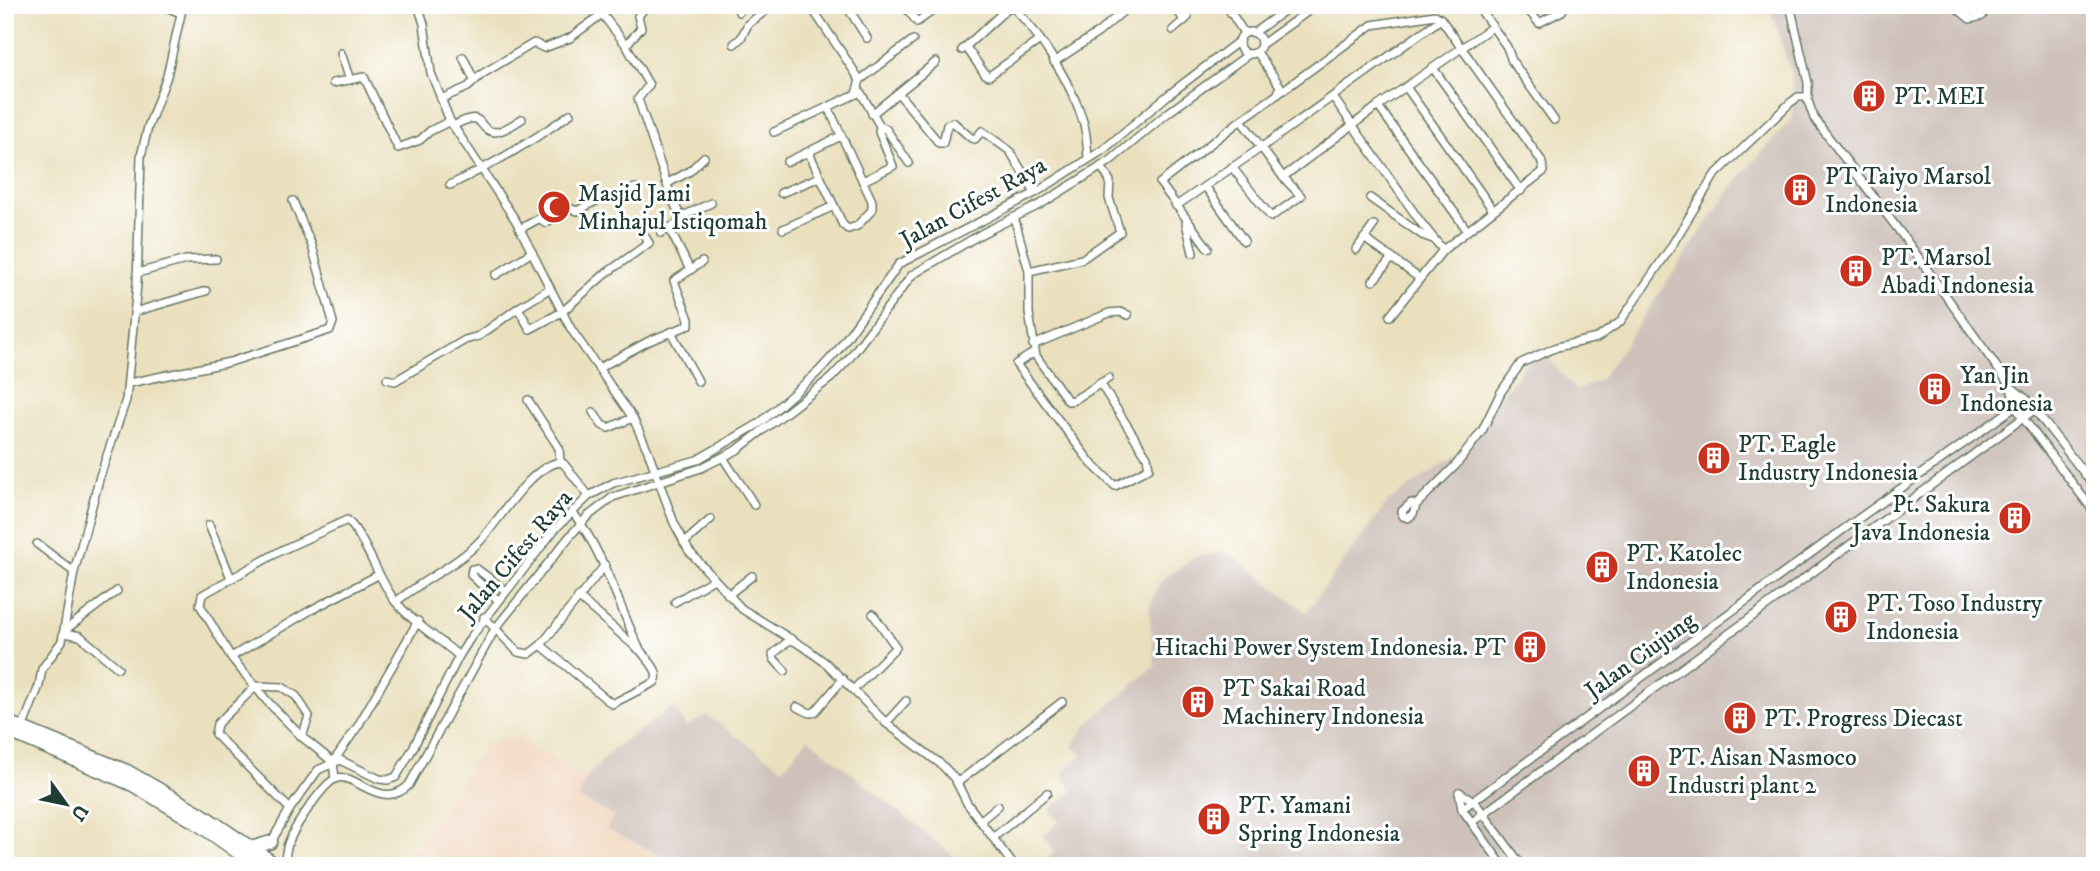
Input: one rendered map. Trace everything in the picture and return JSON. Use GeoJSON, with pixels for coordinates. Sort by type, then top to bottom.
{"type":"FeatureCollection","features":[{"type":"Feature","properties":{"kind":"main road"},"geometry":{"type":"LineString","coordinates":[[5,721],[21,732],[133,785],[258,863],[278,866]]}},
{"type":"Feature","properties":{"kind":"main road"},"geometry":{"type":"LineString","coordinates":[[5,730],[21,732],[127,771],[200,813],[251,848],[258,863]]}},
{"type":"Feature","properties":{"kind":"main road"},"geometry":{"type":"LineString","coordinates":[[251,848],[272,839]]}},
{"type":"Feature","properties":{"kind":"street"},"geometry":{"type":"LineString","coordinates":[[21,732],[39,686],[42,669],[62,641],[74,572],[100,476],[125,406],[137,273],[141,156],[166,76],[182,9],[161,5]]}},
{"type":"Feature","properties":{"kind":"street"},"geometry":{"type":"LineString","coordinates":[[418,5],[424,24],[431,73],[452,124],[520,229],[571,329],[633,418],[684,543],[728,596],[749,614],[827,664],[886,723],[942,765],[1014,866]]}},
{"type":"Feature","properties":{"kind":"street"},"geometry":{"type":"LineString","coordinates":[[626,45],[641,28],[638,16],[647,5]]}},
{"type":"Feature","properties":{"kind":"street"},"geometry":{"type":"LineString","coordinates":[[734,44],[741,38],[748,24],[773,5]]}},
{"type":"Feature","properties":{"kind":"street"},"geometry":{"type":"LineString","coordinates":[[810,5],[859,84],[872,114],[880,126],[886,129],[909,163]]}},
{"type":"Feature","properties":{"kind":"street"},"geometry":{"type":"LineString","coordinates":[[846,5],[867,38]]}},
{"type":"Feature","properties":{"kind":"street"},"geometry":{"type":"LineString","coordinates":[[904,5],[917,22],[942,5]]}},
{"type":"Feature","properties":{"kind":"street"},"geometry":{"type":"LineString","coordinates":[[1040,40],[989,76],[964,48],[1011,5],[1040,40],[1054,62],[1082,119],[1088,159]]}},
{"type":"Feature","properties":{"kind":"street"},"geometry":{"type":"LineString","coordinates":[[1054,62],[1099,32],[1130,5]]}},
{"type":"Feature","properties":{"kind":"street"},"geometry":{"type":"LineString","coordinates":[[1173,30],[1186,19],[1175,5]]}},
{"type":"Feature","properties":{"kind":"street"},"geometry":{"type":"LineString","coordinates":[[1226,5],[1244,33]]}},
{"type":"Feature","properties":{"kind":"street"},"geometry":{"type":"LineString","coordinates":[[1244,33],[1255,32],[1292,5]]}},
{"type":"Feature","properties":{"kind":"street"},"geometry":{"type":"LineString","coordinates":[[1253,53],[1317,5]]}},
{"type":"Feature","properties":{"kind":"street"},"geometry":{"type":"LineString","coordinates":[[1477,5],[1554,120]]}},
{"type":"Feature","properties":{"kind":"street"},"geometry":{"type":"LineString","coordinates":[[1524,5],[1532,17],[1541,23],[1562,11],[1564,5]]}},
{"type":"Feature","properties":{"kind":"street"},"geometry":{"type":"LineString","coordinates":[[1790,5],[1814,118],[1906,240],[2011,387],[2026,399],[2095,487]]}},
{"type":"Feature","properties":{"kind":"street"},"geometry":{"type":"LineString","coordinates":[[1953,5],[1970,19],[1982,16],[1989,5]]}},
{"type":"Feature","properties":{"kind":"street"},"geometry":{"type":"LineString","coordinates":[[441,99],[466,88],[474,80],[534,43],[544,48],[570,38],[602,14],[626,45],[649,85],[638,99],[681,217],[680,222],[661,233]]}},
{"type":"Feature","properties":{"kind":"street"},"geometry":{"type":"LineString","coordinates":[[1208,248],[1161,188],[1161,182],[1372,25],[1435,15],[1441,19],[1545,168],[1544,173],[1443,250],[1390,316]]}},
{"type":"Feature","properties":{"kind":"street"},"geometry":{"type":"LineString","coordinates":[[1176,206],[1441,19]]}},
{"type":"Feature","properties":{"kind":"street"},"geometry":{"type":"LineString","coordinates":[[1283,177],[1378,106],[1492,27]]}},
{"type":"Feature","properties":{"kind":"street"},"geometry":{"type":"LineString","coordinates":[[1255,32],[1262,44]]}},
{"type":"Feature","properties":{"kind":"street"},"geometry":{"type":"LineString","coordinates":[[1244,33],[1239,41],[1244,52],[1253,53],[1280,86],[1278,94]]}},
{"type":"Feature","properties":{"kind":"street"},"geometry":{"type":"LineString","coordinates":[[774,132],[856,94],[859,84],[913,40]]}},
{"type":"Feature","properties":{"kind":"street","name":"Jalan Cifest Raya"},"geometry":{"type":"LineString","coordinates":[[333,762],[344,762],[379,779],[396,777],[459,656],[484,617],[572,511],[589,496],[613,483],[696,460],[760,423],[818,372],[838,349],[899,264],[1035,192],[1103,150],[1167,96],[1239,41]]}},
{"type":"Feature","properties":{"kind":"street"},"geometry":{"type":"LineString","coordinates":[[341,53],[350,80]]}},
{"type":"Feature","properties":{"kind":"street","name":"Jalan Cifest Raya"},"geometry":{"type":"LineString","coordinates":[[335,779],[343,778],[383,794],[403,791],[414,777],[495,629],[582,523],[613,497],[701,468],[737,450],[831,378],[848,360],[912,275],[940,257],[1041,204],[1110,161],[1169,112],[1253,53]]}},
{"type":"Feature","properties":{"kind":"street"},"geometry":{"type":"LineString","coordinates":[[464,57],[474,80]]}},
{"type":"Feature","properties":{"kind":"street"},"geometry":{"type":"LineString","coordinates":[[872,114],[936,62]]}},
{"type":"Feature","properties":{"kind":"street"},"geometry":{"type":"LineString","coordinates":[[1433,68],[1521,191]]}},
{"type":"Feature","properties":{"kind":"street"},"geometry":{"type":"LineString","coordinates":[[333,83],[362,77],[365,79],[398,148],[423,139],[430,131],[470,118],[475,118],[491,131],[498,132],[522,119]]}},
{"type":"Feature","properties":{"kind":"street"},"geometry":{"type":"LineString","coordinates":[[1406,87],[1493,210]]}},
{"type":"Feature","properties":{"kind":"street"},"geometry":{"type":"LineString","coordinates":[[1416,505],[1456,465],[1482,431],[1501,392],[1521,363],[1557,347],[1597,338],[1620,322],[1648,284],[1714,176],[1790,103],[1808,90]]}},
{"type":"Feature","properties":{"kind":"street"},"geometry":{"type":"LineString","coordinates":[[899,94],[939,142],[944,142],[947,125],[953,122],[971,138],[975,139],[982,131],[1009,149],[1035,192]]}},
{"type":"Feature","properties":{"kind":"street"},"geometry":{"type":"LineString","coordinates":[[1333,97],[1351,126],[1443,250]]}},
{"type":"Feature","properties":{"kind":"street"},"geometry":{"type":"LineString","coordinates":[[1378,106],[1467,230]]}},
{"type":"Feature","properties":{"kind":"street"},"geometry":{"type":"LineString","coordinates":[[809,153],[846,228],[850,229],[862,222],[873,206],[828,107]]}},
{"type":"Feature","properties":{"kind":"street"},"geometry":{"type":"LineString","coordinates":[[450,185],[482,170],[570,114]]}},
{"type":"Feature","properties":{"kind":"street"},"geometry":{"type":"LineString","coordinates":[[1232,167],[1271,217],[1301,195],[1283,177],[1241,120]]}},
{"type":"Feature","properties":{"kind":"street"},"geometry":{"type":"LineString","coordinates":[[863,181],[893,166],[879,132],[880,126]]}},
{"type":"Feature","properties":{"kind":"street"},"geometry":{"type":"LineString","coordinates":[[787,162],[841,136]]}},
{"type":"Feature","properties":{"kind":"street"},"geometry":{"type":"LineString","coordinates":[[1103,150],[1110,161]]}},
{"type":"Feature","properties":{"kind":"street"},"geometry":{"type":"LineString","coordinates":[[668,183],[690,171],[704,157]]}},
{"type":"Feature","properties":{"kind":"street"},"geometry":{"type":"LineString","coordinates":[[1029,271],[1082,259],[1120,232],[1109,198],[1110,181],[1101,166]]}},
{"type":"Feature","properties":{"kind":"street"},"geometry":{"type":"LineString","coordinates":[[781,193],[820,177]]}},
{"type":"Feature","properties":{"kind":"street"},"geometry":{"type":"LineString","coordinates":[[1205,186],[1244,241]]}},
{"type":"Feature","properties":{"kind":"street"},"geometry":{"type":"LineString","coordinates":[[520,229],[540,218],[545,223],[569,208],[577,211],[605,196],[612,199],[635,188]]}},
{"type":"Feature","properties":{"kind":"street"},"geometry":{"type":"LineString","coordinates":[[1370,198],[1422,236],[1433,239]]}},
{"type":"Feature","properties":{"kind":"street"},"geometry":{"type":"LineString","coordinates":[[129,383],[230,362],[332,328],[333,322],[312,246],[293,201]]}},
{"type":"Feature","properties":{"kind":"street"},"geometry":{"type":"LineString","coordinates":[[681,217],[711,203]]}},
{"type":"Feature","properties":{"kind":"street"},"geometry":{"type":"LineString","coordinates":[[783,229],[835,206]]}},
{"type":"Feature","properties":{"kind":"street"},"geometry":{"type":"LineString","coordinates":[[1014,218],[1029,271],[1029,313],[1034,349],[1068,401],[1074,400],[1109,377]]}},
{"type":"Feature","properties":{"kind":"street"},"geometry":{"type":"LineString","coordinates":[[1186,219],[1193,253]]}},
{"type":"Feature","properties":{"kind":"street"},"geometry":{"type":"LineString","coordinates":[[518,308],[530,329],[562,312],[605,274],[649,243],[637,224]]}},
{"type":"Feature","properties":{"kind":"street"},"geometry":{"type":"LineString","coordinates":[[1356,250],[1374,225]]}},
{"type":"Feature","properties":{"kind":"street"},"geometry":{"type":"LineString","coordinates":[[670,228],[690,270]]}},
{"type":"Feature","properties":{"kind":"street"},"geometry":{"type":"LineString","coordinates":[[1364,238],[1419,278]]}},
{"type":"Feature","properties":{"kind":"street"},"geometry":{"type":"LineString","coordinates":[[496,275],[532,252]]}},
{"type":"Feature","properties":{"kind":"street"},"geometry":{"type":"LineString","coordinates":[[1373,281],[1392,258]]}},
{"type":"Feature","properties":{"kind":"street"},"geometry":{"type":"LineString","coordinates":[[137,273],[186,260],[216,259]]}},
{"type":"Feature","properties":{"kind":"street"},"geometry":{"type":"LineString","coordinates":[[599,368],[690,323],[674,281],[702,262]]}},
{"type":"Feature","properties":{"kind":"street"},"geometry":{"type":"LineString","coordinates":[[387,379],[395,381],[464,340],[479,336],[549,289]]}},
{"type":"Feature","properties":{"kind":"street"},"geometry":{"type":"LineString","coordinates":[[134,312],[206,291]]}},
{"type":"Feature","properties":{"kind":"street"},"geometry":{"type":"LineString","coordinates":[[1100,383],[1147,457],[1149,468],[1115,486],[1091,463],[1016,364],[1034,349],[1109,313],[1121,312],[1128,315]]}},
{"type":"Feature","properties":{"kind":"street"},"geometry":{"type":"LineString","coordinates":[[671,332],[698,382]]}},
{"type":"Feature","properties":{"kind":"street"},"geometry":{"type":"LineString","coordinates":[[2011,387],[2016,407],[2023,418],[2095,513]]}},
{"type":"Feature","properties":{"kind":"street","name":"Jalan Ciujung"},"geometry":{"type":"LineString","coordinates":[[1462,809],[1844,528],[2026,399]]}},
{"type":"Feature","properties":{"kind":"street"},"geometry":{"type":"LineString","coordinates":[[528,400],[559,448],[560,462],[569,469],[589,496]]}},
{"type":"Feature","properties":{"kind":"street"},"geometry":{"type":"LineString","coordinates":[[1472,821],[2034,410]]}},
{"type":"Feature","properties":{"kind":"street"},"geometry":{"type":"LineString","coordinates":[[593,412],[602,425],[608,428],[633,418]]}},
{"type":"Feature","properties":{"kind":"street"},"geometry":{"type":"LineString","coordinates":[[723,457],[754,505]]}},
{"type":"Feature","properties":{"kind":"street"},"geometry":{"type":"LineString","coordinates":[[396,602],[472,549],[538,473],[547,466],[560,462]]}},
{"type":"Feature","properties":{"kind":"street"},"geometry":{"type":"LineString","coordinates":[[572,511],[582,523],[605,565],[639,649]]}},
{"type":"Feature","properties":{"kind":"street"},"geometry":{"type":"LineString","coordinates":[[684,543],[711,519]]}},
{"type":"Feature","properties":{"kind":"street"},"geometry":{"type":"LineString","coordinates":[[285,866],[288,844],[311,806],[335,779],[333,762],[302,737],[231,657],[200,605],[200,600],[206,593],[232,578],[343,520],[350,522],[355,528],[378,575],[396,602],[459,656]]}},
{"type":"Feature","properties":{"kind":"street"},"geometry":{"type":"LineString","coordinates":[[209,525],[232,578]]}},
{"type":"Feature","properties":{"kind":"street"},"geometry":{"type":"LineString","coordinates":[[37,544],[74,572]]}},
{"type":"Feature","properties":{"kind":"street"},"geometry":{"type":"LineString","coordinates":[[484,617],[521,654],[529,654],[541,645],[605,565]]}},
{"type":"Feature","properties":{"kind":"street"},"geometry":{"type":"LineString","coordinates":[[498,600],[471,575],[472,569],[477,569],[506,591]]}},
{"type":"Feature","properties":{"kind":"street"},"geometry":{"type":"LineString","coordinates":[[231,657],[378,575]]}},
{"type":"Feature","properties":{"kind":"street"},"geometry":{"type":"LineString","coordinates":[[728,596],[752,576]]}},
{"type":"Feature","properties":{"kind":"street"},"geometry":{"type":"LineString","coordinates":[[675,602],[714,579]]}},
{"type":"Feature","properties":{"kind":"street"},"geometry":{"type":"LineString","coordinates":[[65,631],[117,591]]}},
{"type":"Feature","properties":{"kind":"street"},"geometry":{"type":"LineString","coordinates":[[541,645],[612,704],[657,680],[657,672],[639,649],[578,597]]}},
{"type":"Feature","properties":{"kind":"street"},"geometry":{"type":"LineString","coordinates":[[853,690],[896,647],[873,614]]}},
{"type":"Feature","properties":{"kind":"street"},"geometry":{"type":"LineString","coordinates":[[258,863],[318,769],[333,762],[358,726],[418,621]]}},
{"type":"Feature","properties":{"kind":"street"},"geometry":{"type":"LineString","coordinates":[[65,631],[80,636],[118,668]]}},
{"type":"Feature","properties":{"kind":"street"},"geometry":{"type":"LineString","coordinates":[[785,671],[773,654],[791,639]]}},
{"type":"Feature","properties":{"kind":"street"},"geometry":{"type":"LineString","coordinates":[[797,707],[810,713],[815,712],[843,679]]}},
{"type":"Feature","properties":{"kind":"street"},"geometry":{"type":"LineString","coordinates":[[290,809],[215,734],[216,724],[256,686],[282,687],[296,696],[309,716],[302,737]]}},
{"type":"Feature","properties":{"kind":"street"},"geometry":{"type":"LineString","coordinates":[[886,723],[906,701]]}},
{"type":"Feature","properties":{"kind":"street"},"geometry":{"type":"LineString","coordinates":[[957,783],[1062,702]]}},
{"type":"Feature","properties":{"kind":"street"},"geometry":{"type":"LineString","coordinates":[[1503,866],[1462,809],[1459,792],[1474,801],[1484,812],[1522,866]]}},
{"type":"Feature","properties":{"kind":"street"},"geometry":{"type":"LineString","coordinates":[[994,837],[1047,793]]}},
{"type":"Feature","properties":{"kind":"street"},"geometry":{"type":"LineString","coordinates":[[980,821],[998,806]]}},
{"type":"Feature","properties":{"kind":"street"},"geometry":{"type":"LineString","coordinates":[[272,839],[288,844]]}},
{"type":"Feature","properties":{"kind":"shaded area"},"geometry":{"type":"Polygon","coordinates":[[[1769,5],[2095,5],[2095,866],[1041,866],[1055,851],[1043,836],[1059,822],[1049,809],[1073,791],[1062,774],[1082,754],[1073,746],[1086,725],[1155,666],[1149,609],[1160,582],[1194,557],[1228,552],[1306,612],[1388,502],[1460,452],[1538,346],[1576,391],[1601,379],[1733,185],[1793,117],[1791,73],[1769,5]]]}},
{"type":"Feature","properties":{"kind":"shaded area"},"geometry":{"type":"Polygon","coordinates":[[[672,707],[687,727],[706,715],[783,768],[808,738],[956,858],[993,858],[1004,866],[685,866],[606,829],[614,816],[578,798],[586,779],[614,748],[672,707]]]}},
{"type":"Feature","properties":{"kind":"shaded area"},"geometry":{"type":"Polygon","coordinates":[[[519,738],[586,779],[578,798],[614,816],[607,829],[685,866],[403,866],[486,743],[519,738]]]}},
{"type":"Feature","properties":{"kind":"place","name":"PT. MEI"},"geometry":{"type":"Point","coordinates":[1869,96]}},
{"type":"Feature","properties":{"kind":"place","name":"PT Taiyo Marsol Indonesia"},"geometry":{"type":"Point","coordinates":[1800,190]}},
{"type":"Feature","properties":{"kind":"place","name":"Masjid Jami Minhajul Istiqomah"},"geometry":{"type":"Point","coordinates":[554,207]}},
{"type":"Feature","properties":{"kind":"place","name":"PT. Marsol Abadi Indonesia"},"geometry":{"type":"Point","coordinates":[1856,271]}},
{"type":"Feature","properties":{"kind":"place","name":"Yan Jin Indonesia"},"geometry":{"type":"Point","coordinates":[1935,389]}},
{"type":"Feature","properties":{"kind":"place","name":"PT. Eagle Industry Indonesia"},"geometry":{"type":"Point","coordinates":[1714,458]}},
{"type":"Feature","properties":{"kind":"place","name":"Pt. Sakura Java Indonesia"},"geometry":{"type":"Point","coordinates":[2015,518]}},
{"type":"Feature","properties":{"kind":"place","name":"PT. Katolec Indonesia"},"geometry":{"type":"Point","coordinates":[1602,567]}},
{"type":"Feature","properties":{"kind":"place","name":"PT. Toso Industry Indonesia"},"geometry":{"type":"Point","coordinates":[1841,617]}},
{"type":"Feature","properties":{"kind":"place","name":"Hitachi Power System Indonesia. PT"},"geometry":{"type":"Point","coordinates":[1530,647]}},
{"type":"Feature","properties":{"kind":"place","name":"PT Sakai Road Machinery Indonesia"},"geometry":{"type":"Point","coordinates":[1198,702]}},
{"type":"Feature","properties":{"kind":"place","name":"PT. Progress Diecast"},"geometry":{"type":"Point","coordinates":[1740,718]}},
{"type":"Feature","properties":{"kind":"place","name":"PT. Aisan Nasmoco Industri plant 2"},"geometry":{"type":"Point","coordinates":[1644,771]}},
{"type":"Feature","properties":{"kind":"place","name":"PT. Yamani Spring Indonesia"},"geometry":{"type":"Point","coordinates":[1214,819]}}]}
